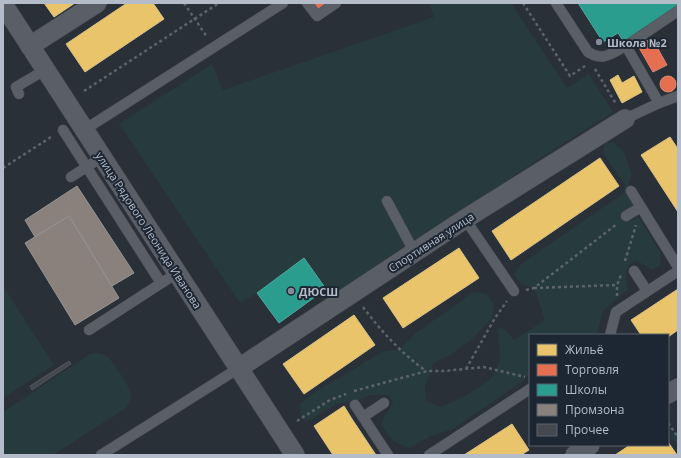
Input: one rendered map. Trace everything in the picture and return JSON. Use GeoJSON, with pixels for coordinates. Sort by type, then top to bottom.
{"type":"FeatureCollection","features":[{"type":"Feature","properties":{"kind":"street"},"geometry":{"type":"LineString","coordinates":[[30,46],[97,3]]}},
{"type":"Feature","properties":{"kind":"street","name":"улица Рядового Леонида Иванова"},"geometry":{"type":"LineString","coordinates":[[3,4],[84,130],[94,162],[169,278],[239,368],[295,455]]}},
{"type":"Feature","properties":{"kind":"street","name":"Спортивная улица"},"geometry":{"type":"LineString","coordinates":[[239,368],[465,219],[625,119]]}},
{"type":"Feature","properties":{"kind":"street"},"geometry":{"type":"LineString","coordinates":[[669,393],[678,388]]}},
{"type":"Feature","properties":{"kind":"street"},"geometry":{"type":"LineString","coordinates":[[575,455],[588,446]]}},
{"type":"Feature","properties":{"kind":"lane"},"geometry":{"type":"LineString","coordinates":[[84,130],[283,3]]}},
{"type":"Feature","properties":{"kind":"lane"},"geometry":{"type":"LineString","coordinates":[[307,3],[317,16],[336,3]]}},
{"type":"Feature","properties":{"kind":"lane"},"geometry":{"type":"LineString","coordinates":[[556,3],[588,52],[599,58],[626,46],[678,11]]}},
{"type":"Feature","properties":{"kind":"lane"},"geometry":{"type":"LineString","coordinates":[[626,46],[659,103]]}},
{"type":"Feature","properties":{"kind":"lane"},"geometry":{"type":"LineString","coordinates":[[19,94],[16,87],[45,70]]}},
{"type":"Feature","properties":{"kind":"lane"},"geometry":{"type":"LineString","coordinates":[[625,119],[659,103],[677,99]]}},
{"type":"Feature","properties":{"kind":"lane"},"geometry":{"type":"LineString","coordinates":[[63,130],[94,162],[71,177]]}},
{"type":"Feature","properties":{"kind":"lane"},"geometry":{"type":"LineString","coordinates":[[631,191],[678,267]]}},
{"type":"Feature","properties":{"kind":"lane"},"geometry":{"type":"LineString","coordinates":[[387,201],[416,252]]}},
{"type":"Feature","properties":{"kind":"lane"},"geometry":{"type":"LineString","coordinates":[[626,216],[641,207]]}},
{"type":"Feature","properties":{"kind":"lane"},"geometry":{"type":"LineString","coordinates":[[465,219],[514,291]]}},
{"type":"Feature","properties":{"kind":"lane"},"geometry":{"type":"LineString","coordinates":[[634,271],[648,291]]}},
{"type":"Feature","properties":{"kind":"lane"},"geometry":{"type":"LineString","coordinates":[[610,334],[616,312],[678,271]]}},
{"type":"Feature","properties":{"kind":"lane"},"geometry":{"type":"LineString","coordinates":[[89,330],[169,278]]}},
{"type":"Feature","properties":{"kind":"lane"},"geometry":{"type":"LineString","coordinates":[[101,455],[239,368]]}},
{"type":"Feature","properties":{"kind":"lane"},"geometry":{"type":"LineString","coordinates":[[428,455],[529,390]]}},
{"type":"Feature","properties":{"kind":"lane"},"geometry":{"type":"LineString","coordinates":[[363,417],[384,403]]}},
{"type":"Feature","properties":{"kind":"lane"},"geometry":{"type":"LineString","coordinates":[[355,405],[388,455]]}},
{"type":"Feature","properties":{"kind":"path"},"geometry":{"type":"LineString","coordinates":[[184,3],[214,48]]}},
{"type":"Feature","properties":{"kind":"path"},"geometry":{"type":"LineString","coordinates":[[84,91],[219,3]]}},
{"type":"Feature","properties":{"kind":"path"},"geometry":{"type":"LineString","coordinates":[[523,3],[570,76],[586,66]]}},
{"type":"Feature","properties":{"kind":"path"},"geometry":{"type":"LineString","coordinates":[[595,68],[625,119]]}},
{"type":"Feature","properties":{"kind":"path"},"geometry":{"type":"LineString","coordinates":[[3,168],[63,130]]}},
{"type":"Feature","properties":{"kind":"path"},"geometry":{"type":"LineString","coordinates":[[534,288],[626,216]]}},
{"type":"Feature","properties":{"kind":"path"},"geometry":{"type":"LineString","coordinates":[[466,369],[495,318],[514,291],[524,291],[534,288],[617,285]]}},
{"type":"Feature","properties":{"kind":"path"},"geometry":{"type":"LineString","coordinates":[[354,293],[378,328],[410,359],[427,371],[484,367],[529,379]]}},
{"type":"Feature","properties":{"kind":"path"},"geometry":{"type":"LineString","coordinates":[[669,424],[678,437]]}},
{"type":"Feature","properties":{"kind":"green space"},"geometry":{"type":"Polygon","coordinates":[[[429,3],[511,3],[567,88],[589,74],[613,112],[329,297],[326,289],[304,258],[257,293],[240,303],[119,124],[212,64],[223,90],[434,17],[429,3]]]}},
{"type":"Feature","properties":{"kind":"green space"},"geometry":{"type":"Polygon","coordinates":[[[613,142],[624,152],[632,175],[628,190],[633,205],[623,213],[623,218],[631,221],[638,216],[661,254],[660,265],[653,270],[635,260],[631,263],[627,269],[628,289],[603,311],[597,332],[592,334],[529,334],[529,374],[523,381],[453,429],[431,436],[409,448],[394,442],[382,426],[384,417],[393,403],[389,395],[371,395],[359,400],[337,404],[308,421],[301,419],[300,404],[312,394],[382,352],[400,349],[416,333],[474,292],[487,294],[494,304],[492,318],[472,339],[450,355],[433,363],[430,375],[425,385],[426,401],[441,407],[465,396],[491,379],[500,361],[498,328],[505,329],[514,340],[545,320],[534,288],[521,284],[514,275],[521,264],[624,193],[625,185],[603,153],[605,143],[613,142]]]}},
{"type":"Feature","properties":{"kind":"green space"},"geometry":{"type":"Polygon","coordinates":[[[3,286],[54,365],[3,398],[3,286]]]}},
{"type":"Feature","properties":{"kind":"green space"},"geometry":{"type":"Polygon","coordinates":[[[96,353],[108,357],[128,386],[131,398],[126,408],[53,455],[3,455],[3,412],[90,354],[96,353]]]}},
{"type":"Feature","properties":{"kind":"green space"},"geometry":{"type":"Polygon","coordinates":[[[674,431],[678,433],[678,447],[671,436],[674,431]]]}},
{"type":"Feature","properties":{"kind":"building: Жильё"},"geometry":{"type":"Polygon","coordinates":[[[44,3],[75,3],[54,17],[44,3]]]}},
{"type":"Feature","properties":{"kind":"building: Жильё"},"geometry":{"type":"Polygon","coordinates":[[[127,3],[153,3],[164,19],[85,72],[66,44],[127,3]]]}},
{"type":"Feature","properties":{"kind":"building: Жильё"},"geometry":{"type":"Polygon","coordinates":[[[618,75],[622,83],[634,76],[642,92],[622,103],[610,80],[618,75]]]}},
{"type":"Feature","properties":{"kind":"building: Жильё"},"geometry":{"type":"Polygon","coordinates":[[[670,137],[678,149],[678,212],[641,155],[670,137]]]}},
{"type":"Feature","properties":{"kind":"building: Жильё"},"geometry":{"type":"Polygon","coordinates":[[[600,158],[619,186],[511,260],[492,231],[600,158]]]}},
{"type":"Feature","properties":{"kind":"building: Жильё"},"geometry":{"type":"Polygon","coordinates":[[[459,248],[479,278],[403,328],[383,298],[459,248]]]}},
{"type":"Feature","properties":{"kind":"building: Жильё"},"geometry":{"type":"Polygon","coordinates":[[[678,289],[678,330],[669,336],[669,334],[640,334],[631,320],[678,289]]]}},
{"type":"Feature","properties":{"kind":"building: Жильё"},"geometry":{"type":"Polygon","coordinates":[[[354,315],[375,345],[304,394],[283,364],[354,315]]]}},
{"type":"Feature","properties":{"kind":"building: Жильё"},"geometry":{"type":"Polygon","coordinates":[[[344,406],[376,455],[333,455],[314,426],[344,406]]]}},
{"type":"Feature","properties":{"kind":"building: Жильё"},"geometry":{"type":"Polygon","coordinates":[[[512,424],[529,450],[521,455],[464,455],[512,424]]]}},
{"type":"Feature","properties":{"kind":"building: Жильё"},"geometry":{"type":"Polygon","coordinates":[[[669,443],[677,455],[615,455],[628,446],[669,446],[669,443]]]}},
{"type":"Feature","properties":{"kind":"building: Торговля"},"geometry":{"type":"Polygon","coordinates":[[[313,3],[329,3],[318,10],[313,3]]]}},
{"type":"Feature","properties":{"kind":"building: Торговля"},"geometry":{"type":"Polygon","coordinates":[[[652,38],[667,65],[653,72],[638,46],[652,38]]]}},
{"type":"Feature","properties":{"kind":"building: Торговля"},"geometry":{"type":"Polygon","coordinates":[[[665,76],[671,76],[676,81],[674,90],[671,92],[665,92],[660,87],[660,81],[665,76]]]}},
{"type":"Feature","properties":{"kind":"building: Школы","name":"Школа №2"},"geometry":{"type":"Polygon","coordinates":[[[578,3],[678,3],[678,7],[624,42],[618,33],[603,42],[578,3]]]}},
{"type":"Feature","properties":{"kind":"building: Школы","name":"ДЮСШ"},"geometry":{"type":"Polygon","coordinates":[[[304,258],[326,289],[279,323],[257,293],[304,258]]]}},
{"type":"Feature","properties":{"kind":"building: Промзона"},"geometry":{"type":"Polygon","coordinates":[[[77,186],[134,273],[112,286],[69,216],[35,237],[25,220],[77,186]]]}},
{"type":"Feature","properties":{"kind":"building: Промзона"},"geometry":{"type":"Polygon","coordinates":[[[69,216],[119,298],[75,325],[25,243],[69,216]]]}},
{"type":"Feature","properties":{"kind":"building: Прочее"},"geometry":{"type":"Polygon","coordinates":[[[69,361],[71,364],[32,390],[30,386],[69,361]]]}},
{"type":"Feature","properties":{"kind":"place","name":"Школа №2"},"geometry":{"type":"Point","coordinates":[599,42]}},
{"type":"Feature","properties":{"kind":"place","name":"ДЮСШ"},"geometry":{"type":"Point","coordinates":[291,291]}}]}
